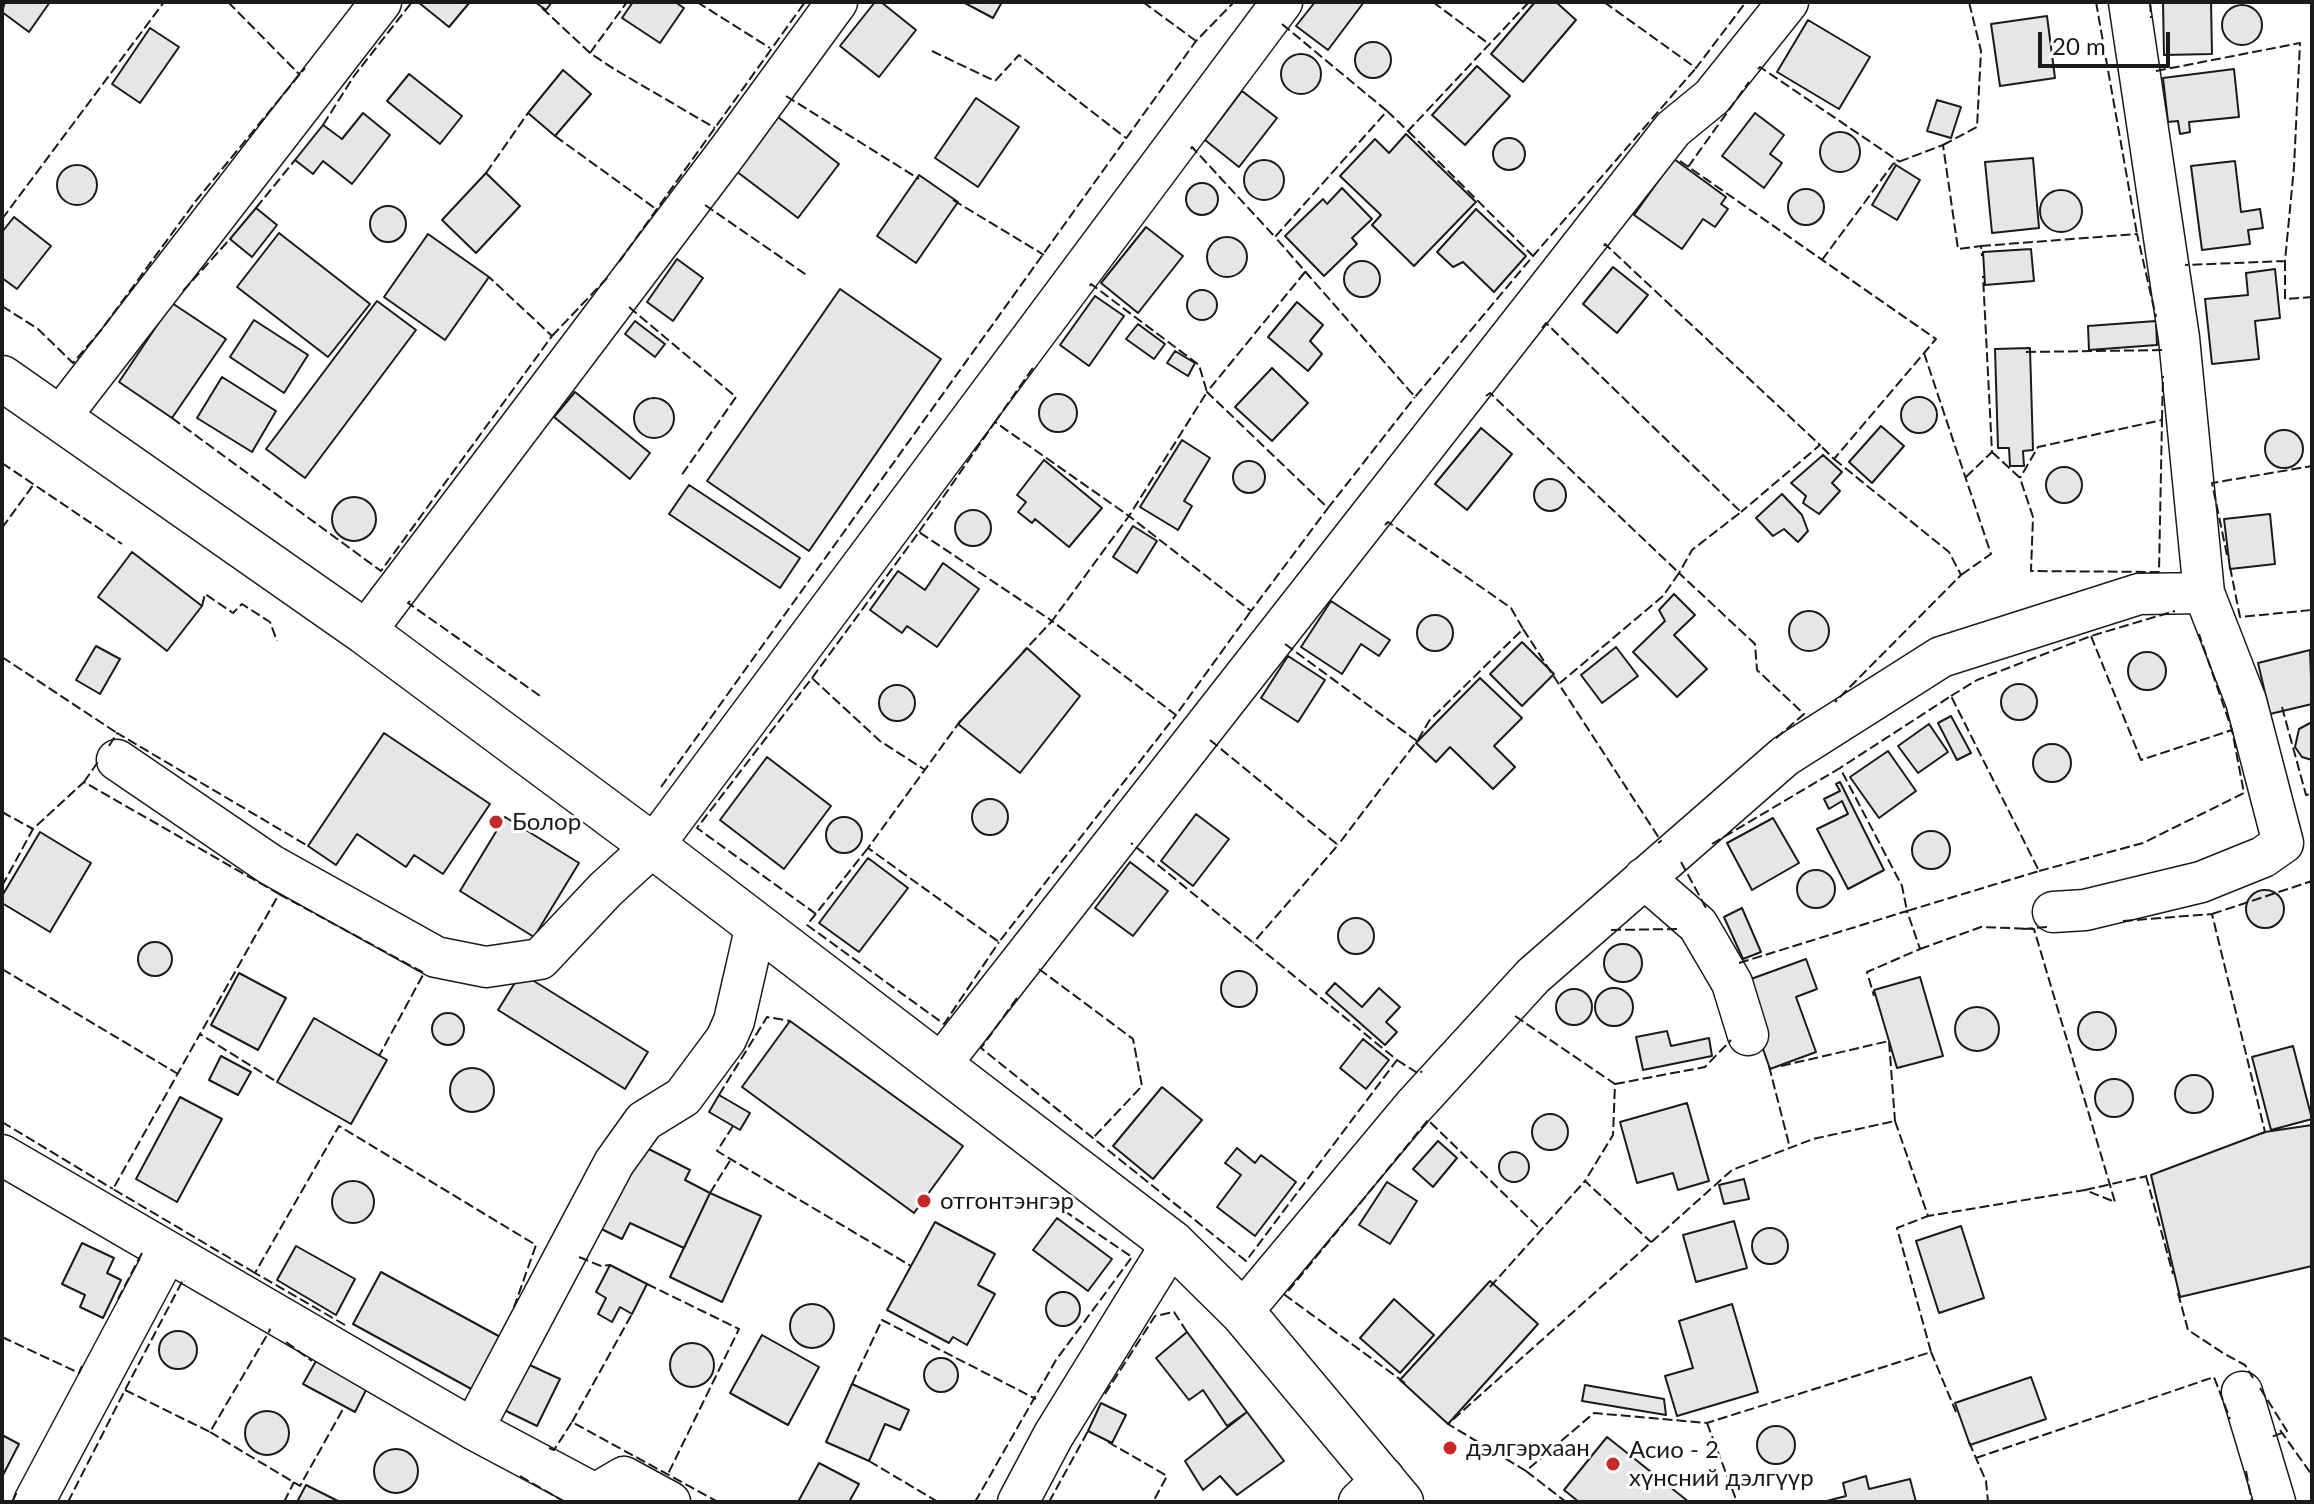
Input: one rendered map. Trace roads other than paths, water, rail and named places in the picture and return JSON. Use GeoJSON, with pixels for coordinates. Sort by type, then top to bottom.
{"type":"FeatureCollection","features":[{"type":"Feature","properties":{"kind":"street"},"geometry":{"type":"LineString","coordinates":[[60,417],[381,2]]}},
{"type":"Feature","properties":{"kind":"street"},"geometry":{"type":"LineString","coordinates":[[365,632],[837,2]]}},
{"type":"Feature","properties":{"kind":"street"},"geometry":{"type":"LineString","coordinates":[[117,760],[271,865],[436,957],[486,967],[540,959],[606,889],[653,846],[1282,2]]}},
{"type":"Feature","properties":{"kind":"street"},"geometry":{"type":"LineString","coordinates":[[940,1065],[1673,129],[1712,97],[1788,2]]}},
{"type":"Feature","properties":{"kind":"street"},"geometry":{"type":"LineString","coordinates":[[2053,912],[2085,910],[2201,882],[2263,857],[2283,843],[2246,701],[2204,593],[2179,338],[2129,2]]}},
{"type":"Feature","properties":{"kind":"street"},"geometry":{"type":"LineString","coordinates":[[2,378],[365,632],[653,846],[1172,1243],[1242,1312],[1381,1494]]}},
{"type":"Feature","properties":{"kind":"street"},"geometry":{"type":"LineString","coordinates":[[1242,1312],[1414,1106],[1533,976],[1785,756],[1941,657],[2139,594],[2204,593]]}},
{"type":"Feature","properties":{"kind":"street"},"geometry":{"type":"LineString","coordinates":[[1644,878],[1698,925],[1732,983],[1748,1035]]}},
{"type":"Feature","properties":{"kind":"street"},"geometry":{"type":"LineString","coordinates":[[473,1429],[614,1163],[644,1121],[683,1097],[726,1039],[734,1021],[756,925]]}},
{"type":"Feature","properties":{"kind":"street"},"geometry":{"type":"LineString","coordinates":[[2,1155],[593,1498],[624,1477],[670,1502]]}},
{"type":"Feature","properties":{"kind":"street"},"geometry":{"type":"LineString","coordinates":[[1018,1502],[1053,1436],[1172,1243]]}},
{"type":"Feature","properties":{"kind":"street"},"geometry":{"type":"LineString","coordinates":[[34,1502],[167,1252]]}},
{"type":"Feature","properties":{"kind":"street"},"geometry":{"type":"LineString","coordinates":[[2242,1392],[2275,1502]]}},
{"type":"Feature","properties":{"kind":"place","name":"Болор"},"geometry":{"type":"Point","coordinates":[496,822]}},
{"type":"Feature","properties":{"kind":"place","name":"отгонтэнгэр"},"geometry":{"type":"Point","coordinates":[924,1201]}},
{"type":"Feature","properties":{"kind":"place","name":"дэлгэрхаан"},"geometry":{"type":"Point","coordinates":[1450,1448]}},
{"type":"Feature","properties":{"kind":"place","name":"Асио - 2 хүнсний дэлгүүр"},"geometry":{"type":"Point","coordinates":[1613,1464]}}]}
